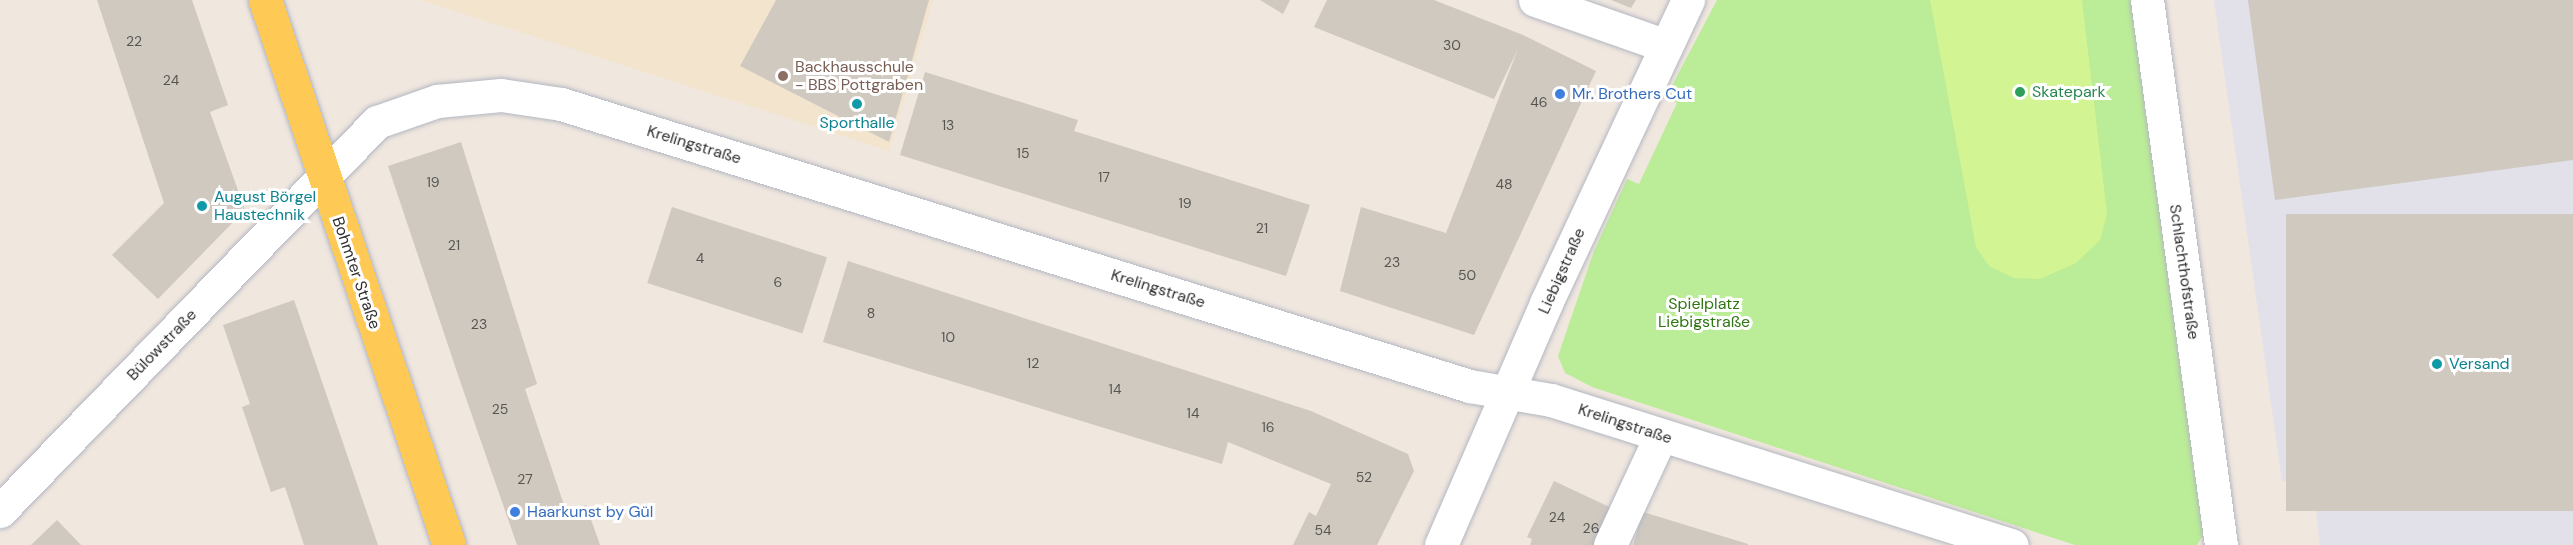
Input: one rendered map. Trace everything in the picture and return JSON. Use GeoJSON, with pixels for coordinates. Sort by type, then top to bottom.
{"type":"FeatureCollection","features":[{"type":"Feature","properties":{"kind":"main road","name":"Bohmter Straße"},"geometry":{"type":"LineString","coordinates":[[265,0],[323,178],[449,545]]}},
{"type":"Feature","properties":{"kind":"street"},"geometry":{"type":"LineString","coordinates":[[1535,0],[1666,46]]}},
{"type":"Feature","properties":{"kind":"street","name":"Liebigstraße"},"geometry":{"type":"LineString","coordinates":[[1441,545],[1511,393],[1546,303],[1688,0]]}},
{"type":"Feature","properties":{"kind":"street","name":"Schlachthofstraße"},"geometry":{"type":"LineString","coordinates":[[2147,0],[2221,545]]}},
{"type":"Feature","properties":{"kind":"street","name":"Krelingstraße"},"geometry":{"type":"LineString","coordinates":[[323,178],[376,122],[437,101],[501,94],[561,104],[1470,386],[1511,393],[1661,435],[2012,545]]}},
{"type":"Feature","properties":{"kind":"street","name":"Bülowstraße"},"geometry":{"type":"LineString","coordinates":[[0,511],[12,479],[323,178]]}},
{"type":"Feature","properties":{"kind":"street"},"geometry":{"type":"LineString","coordinates":[[1610,545],[1661,435]]}},
{"type":"Feature","properties":{"kind":"shaded area","name":"Backhausschule - BBS Pottgraben"},"geometry":{"type":"Polygon","coordinates":[[[420,0],[933,0],[889,151],[420,0]]]}},
{"type":"Feature","properties":{"kind":"shaded area"},"geometry":{"type":"Polygon","coordinates":[[[2214,0],[2573,0],[2573,545],[2320,545],[2313,482],[2282,481],[2214,0]]]}},
{"type":"Feature","properties":{"kind":"green space","name":"Spielplatz Liebigstraße"},"geometry":{"type":"Polygon","coordinates":[[[1717,0],[2135,0],[2206,530],[2197,545],[2075,545],[1592,387],[1565,373],[1558,356],[1594,251],[1627,179],[1639,184],[1677,103],[1666,97],[1717,0]]]}},
{"type":"Feature","properties":{"kind":"green space","name":"Skatepark"},"geometry":{"type":"Polygon","coordinates":[[[1930,0],[2082,0],[2107,214],[2100,240],[2076,263],[2040,279],[2014,278],[1989,266],[1976,247],[1930,0]]]}},
{"type":"Feature","properties":{"kind":"building"},"geometry":{"type":"Polygon","coordinates":[[[97,0],[192,0],[228,105],[210,112],[245,210],[158,299],[112,255],[164,203],[97,0]]]}},
{"type":"Feature","properties":{"kind":"building","name":"Sporthalle"},"geometry":{"type":"Polygon","coordinates":[[[776,0],[929,0],[889,142],[740,66],[776,0]]]}},
{"type":"Feature","properties":{"kind":"building"},"geometry":{"type":"Polygon","coordinates":[[[1260,0],[1290,0],[1283,14],[1260,0]]]}},
{"type":"Feature","properties":{"kind":"building"},"geometry":{"type":"Polygon","coordinates":[[[1327,0],[1434,0],[1523,35],[1596,71],[1474,335],[1340,291],[1361,207],[1446,233],[1518,49],[1494,99],[1314,27],[1327,0]]]}},
{"type":"Feature","properties":{"kind":"building"},"geometry":{"type":"Polygon","coordinates":[[[1611,0],[1636,0],[1631,8],[1611,0]]]}},
{"type":"Feature","properties":{"kind":"building"},"geometry":{"type":"Polygon","coordinates":[[[2248,0],[2573,0],[2573,160],[2275,200],[2248,0]]]}},
{"type":"Feature","properties":{"kind":"building"},"geometry":{"type":"Polygon","coordinates":[[[925,72],[1078,120],[1074,131],[1310,205],[1286,276],[900,155],[925,72]]]}},
{"type":"Feature","properties":{"kind":"building"},"geometry":{"type":"Polygon","coordinates":[[[461,142],[537,384],[525,389],[566,511],[586,505],[600,545],[517,545],[459,378],[388,166],[461,142]]]}},
{"type":"Feature","properties":{"kind":"building"},"geometry":{"type":"Polygon","coordinates":[[[672,207],[827,257],[802,333],[647,283],[672,207]]]}},
{"type":"Feature","properties":{"kind":"building","name":"Versand"},"geometry":{"type":"Polygon","coordinates":[[[2286,214],[2573,214],[2573,511],[2286,511],[2286,214]]]}},
{"type":"Feature","properties":{"kind":"building"},"geometry":{"type":"Polygon","coordinates":[[[848,261],[1311,411],[1408,454],[1414,471],[1377,545],[1293,545],[1309,512],[1316,516],[1331,484],[1228,442],[1222,464],[823,342],[848,261]]]}},
{"type":"Feature","properties":{"kind":"building"},"geometry":{"type":"Polygon","coordinates":[[[294,300],[378,545],[304,545],[285,487],[271,492],[242,407],[250,404],[223,325],[294,300]]]}},
{"type":"Feature","properties":{"kind":"building"},"geometry":{"type":"Polygon","coordinates":[[[1554,481],[1618,511],[1602,545],[1530,545],[1532,539],[1527,537],[1554,481]]]}},
{"type":"Feature","properties":{"kind":"building"},"geometry":{"type":"Polygon","coordinates":[[[1643,512],[1748,544],[1748,545],[1633,545],[1643,512]]]}},
{"type":"Feature","properties":{"kind":"building"},"geometry":{"type":"Polygon","coordinates":[[[57,520],[81,545],[31,545],[57,520]]]}},
{"type":"Feature","properties":{"kind":"place","name":"Backhausschule - BBS Pottgraben"},"geometry":{"type":"Point","coordinates":[783,76]}},
{"type":"Feature","properties":{"kind":"place","name":"Skatepark"},"geometry":{"type":"Point","coordinates":[2020,92]}},
{"type":"Feature","properties":{"kind":"place","name":"Mr. Brothers Cut"},"geometry":{"type":"Point","coordinates":[1560,94]}},
{"type":"Feature","properties":{"kind":"place","name":"Sporthalle"},"geometry":{"type":"Point","coordinates":[857,104]}},
{"type":"Feature","properties":{"kind":"place","name":"August Börgel Haustechnik"},"geometry":{"type":"Point","coordinates":[202,206]}},
{"type":"Feature","properties":{"kind":"place","name":"Versand"},"geometry":{"type":"Point","coordinates":[2437,364]}},
{"type":"Feature","properties":{"kind":"place","name":"Haarkunst by Gül"},"geometry":{"type":"Point","coordinates":[515,512]}}]}
